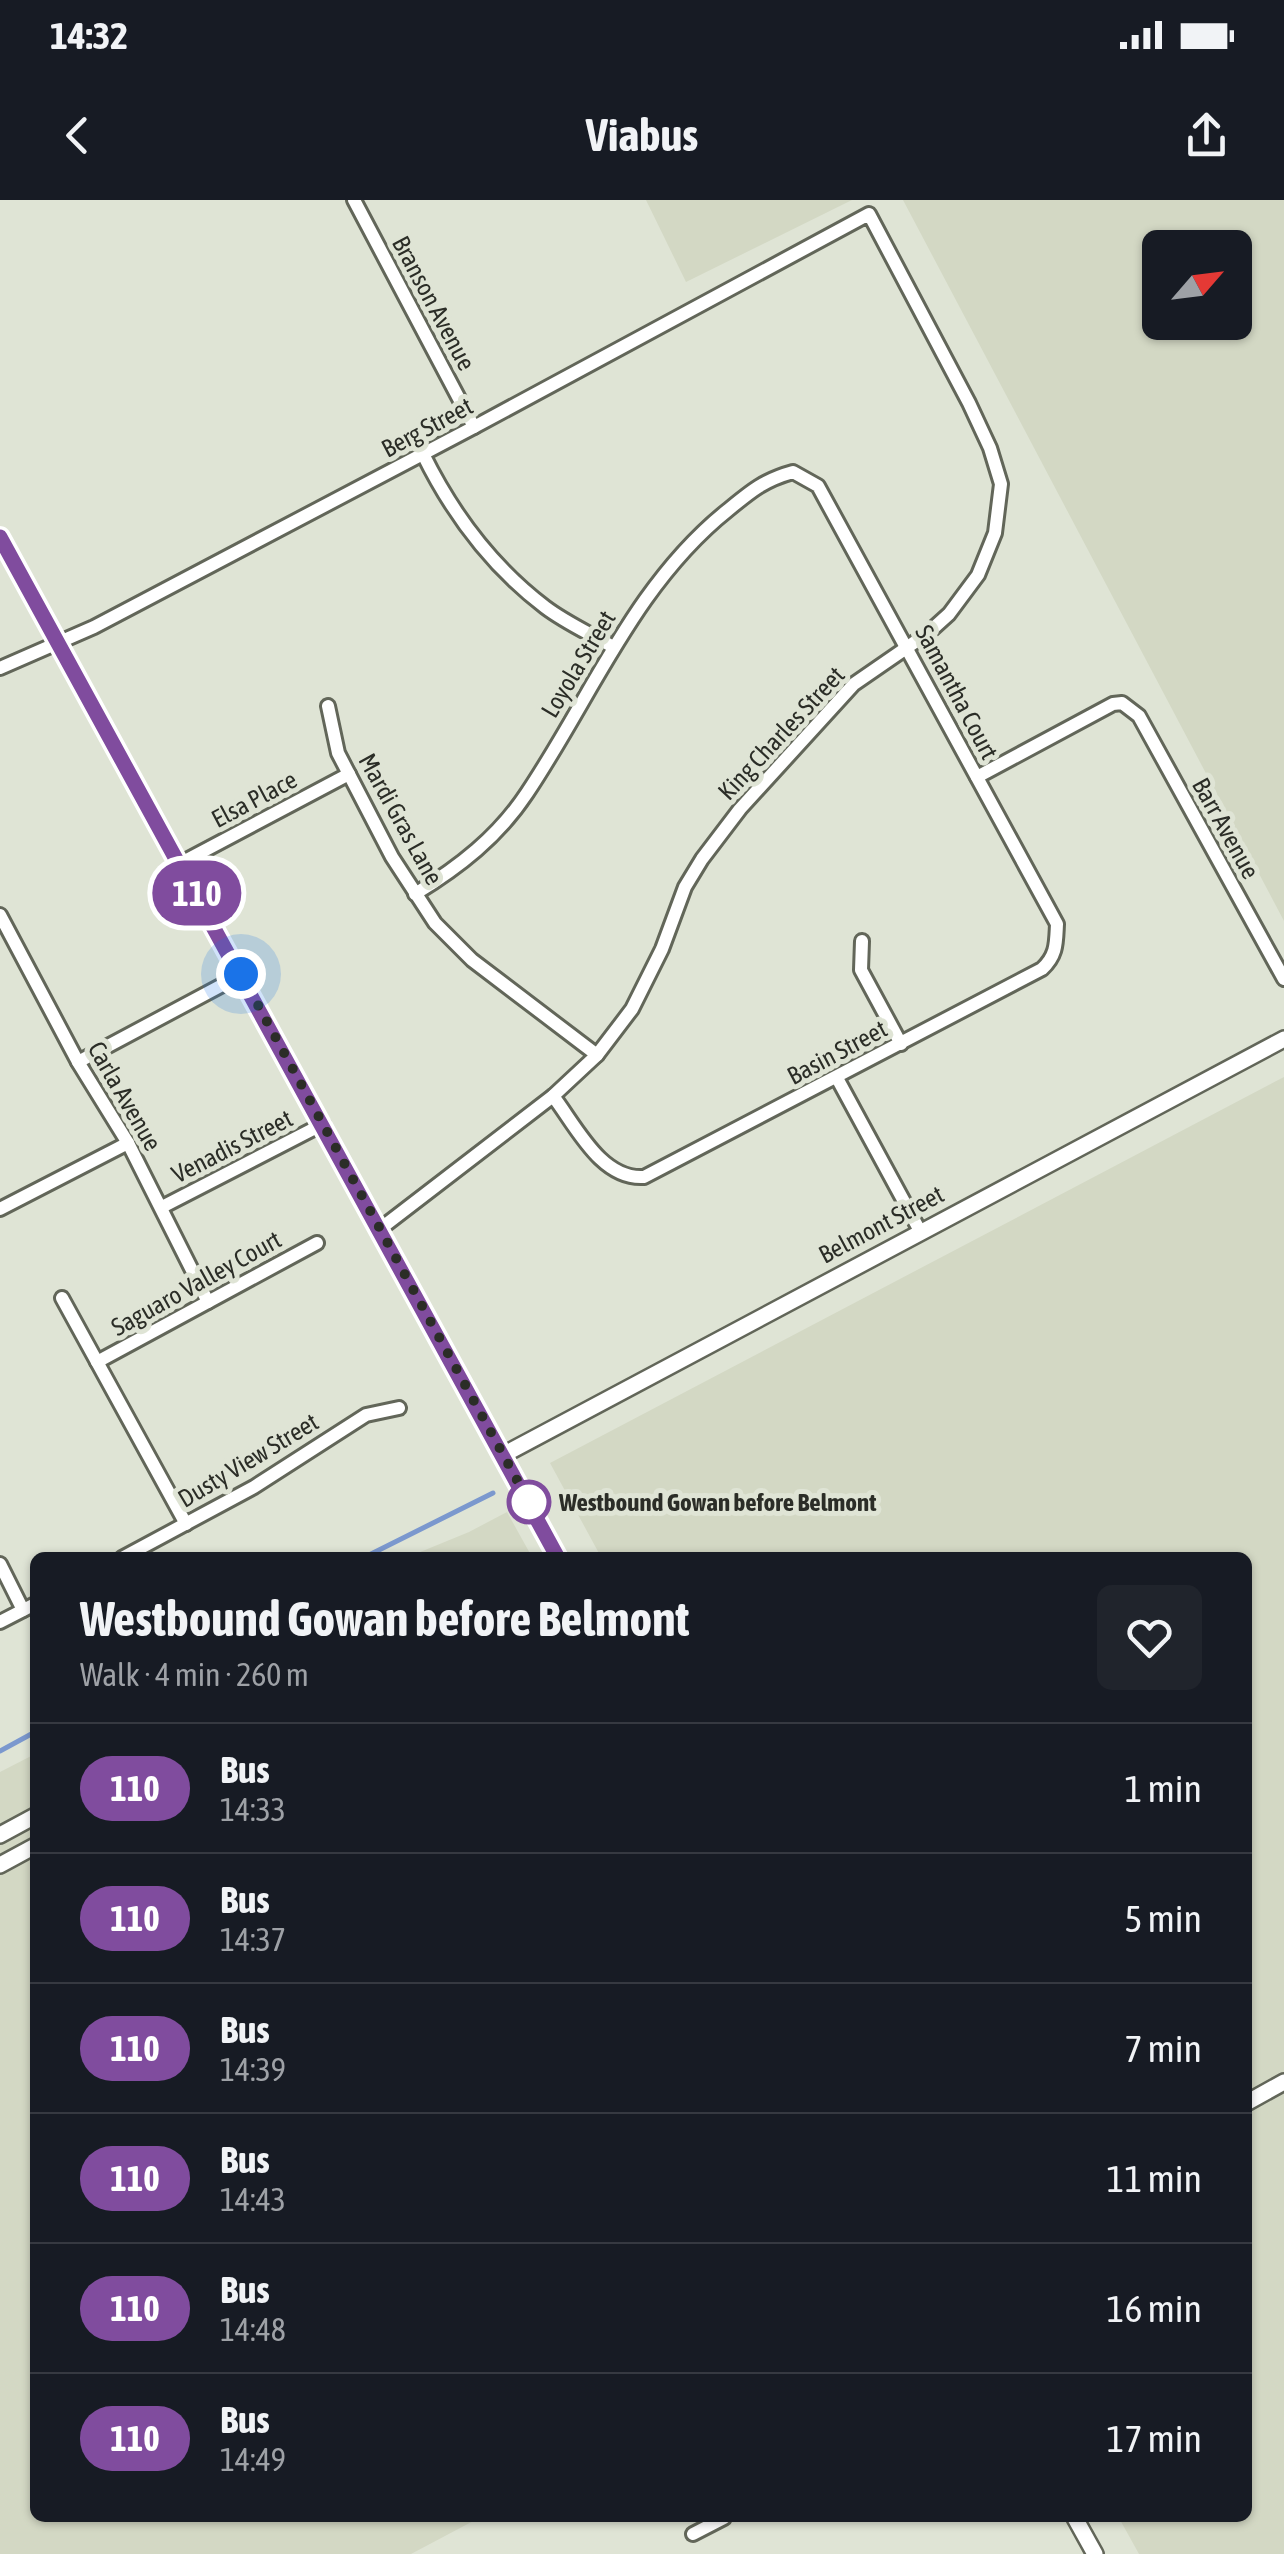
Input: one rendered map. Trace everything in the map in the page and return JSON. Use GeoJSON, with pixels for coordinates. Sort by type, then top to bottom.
{"type":"FeatureCollection","features":[{"type":"Feature","properties":{"kind":"street","name":"Branson Avenue"},"geometry":{"type":"LineString","coordinates":[[354,200],[474,428]]}},
{"type":"Feature","properties":{"kind":"street","name":"Berg Street"},"geometry":{"type":"LineString","coordinates":[[0,668],[94,627],[870,214]]}},
{"type":"Feature","properties":{"kind":"street","name":"King Charles Street"},"geometry":{"type":"LineString","coordinates":[[380,1230],[553,1096],[596,1055],[632,1008],[662,949],[685,887],[740,809],[854,684],[928,633],[949,614],[978,575],[995,533],[1001,484],[970,403],[870,214]]}},
{"type":"Feature","properties":{"kind":"street"},"geometry":{"type":"LineString","coordinates":[[423,454],[442,492],[489,558],[546,609],[613,648]]}},
{"type":"Feature","properties":{"kind":"street","name":"Samantha Court"},"geometry":{"type":"LineString","coordinates":[[793,472],[818,486],[1056,924],[1056,948]]}},
{"type":"Feature","properties":{"kind":"street","name":"Loyola Street"},"geometry":{"type":"LineString","coordinates":[[415,894],[459,867],[526,794],[658,579],[694,537],[766,480],[793,472]]}},
{"type":"Feature","properties":{"kind":"street"},"geometry":{"type":"LineString","coordinates":[[0,536],[555,1552]]}},
{"type":"Feature","properties":{"kind":"street","name":"Barr Avenue"},"geometry":{"type":"LineString","coordinates":[[977,777],[1113,704],[1122,703],[1139,716],[1284,980]]}},
{"type":"Feature","properties":{"kind":"street","name":"Mardi Gras Lane"},"geometry":{"type":"LineString","coordinates":[[328,706],[338,754],[392,858],[435,923],[472,960],[596,1055]]}},
{"type":"Feature","properties":{"kind":"street","name":"Elsa Place"},"geometry":{"type":"LineString","coordinates":[[181,863],[349,774]]}},
{"type":"Feature","properties":{"kind":"street","name":"Carla Avenue"},"geometry":{"type":"LineString","coordinates":[[0,915],[78,1062],[128,1143],[208,1302]]}},
{"type":"Feature","properties":{"kind":"street"},"geometry":{"type":"LineString","coordinates":[[862,940],[860,970],[901,1044]]}},
{"type":"Feature","properties":{"kind":"street","name":"Basin Street"},"geometry":{"type":"LineString","coordinates":[[553,1096],[606,1166],[628,1178],[644,1178],[1042,969],[1056,948]]}},
{"type":"Feature","properties":{"kind":"street"},"geometry":{"type":"LineString","coordinates":[[78,1062],[241,974]]}},
{"type":"Feature","properties":{"kind":"street","name":"Belmont Street"},"geometry":{"type":"LineString","coordinates":[[504,1454],[1284,1040]]}},
{"type":"Feature","properties":{"kind":"street"},"geometry":{"type":"LineString","coordinates":[[837,1078],[920,1232]]}},
{"type":"Feature","properties":{"kind":"street","name":"Venadis Street"},"geometry":{"type":"LineString","coordinates":[[162,1207],[323,1124]]}},
{"type":"Feature","properties":{"kind":"street"},"geometry":{"type":"LineString","coordinates":[[0,1209],[128,1143]]}},
{"type":"Feature","properties":{"kind":"street","name":"Saguaro Valley Court"},"geometry":{"type":"LineString","coordinates":[[97,1362],[317,1243]]}},
{"type":"Feature","properties":{"kind":"street"},"geometry":{"type":"LineString","coordinates":[[62,1298],[186,1524]]}},
{"type":"Feature","properties":{"kind":"street","name":"Dusty View Street"},"geometry":{"type":"LineString","coordinates":[[133,1552],[254,1487],[366,1415],[399,1408]]}},
{"type":"Feature","properties":{"kind":"street"},"geometry":{"type":"LineString","coordinates":[[0,1564],[29,1607],[0,1622]]}},
{"type":"Feature","properties":{"kind":"street"},"geometry":{"type":"LineString","coordinates":[[0,1834],[30,1819]]}},
{"type":"Feature","properties":{"kind":"street"},"geometry":{"type":"LineString","coordinates":[[0,1865],[30,1849]]}},
{"type":"Feature","properties":{"kind":"street"},"geometry":{"type":"LineString","coordinates":[[1252,2100],[1284,2082]]}},
{"type":"Feature","properties":{"kind":"street"},"geometry":{"type":"LineString","coordinates":[[693,2534],[716,2522]]}},
{"type":"Feature","properties":{"kind":"street"},"geometry":{"type":"LineString","coordinates":[[1077,2522],[1095,2554]]}},
{"type":"Feature","properties":{"kind":"shaded area"},"geometry":{"type":"Polygon","coordinates":[[[646,200],[852,200],[686,282],[646,200]]]}},
{"type":"Feature","properties":{"kind":"shaded area"},"geometry":{"type":"Polygon","coordinates":[[[903,200],[1284,200],[1284,921],[903,200]]]}},
{"type":"Feature","properties":{"kind":"shaded area"},"geometry":{"type":"Polygon","coordinates":[[[1284,1077],[1284,2554],[1139,2554],[1121,2522],[1252,2522],[1252,1552],[598,1552],[550,1463],[1284,1077]]]}},
{"type":"Feature","properties":{"kind":"shaded area"},"geometry":{"type":"Polygon","coordinates":[[[507,1512],[529,1552],[420,1552],[507,1512]]]}},
{"type":"Feature","properties":{"kind":"shaded area"},"geometry":{"type":"Polygon","coordinates":[[[30,1757],[30,2522],[471,2522],[411,2554],[0,2554],[0,1772],[30,1757]]]}},
{"type":"Feature","properties":{"kind":"waterway"},"geometry":{"type":"LineString","coordinates":[[375,1552],[493,1493]]}},
{"type":"Feature","properties":{"kind":"waterway"},"geometry":{"type":"LineString","coordinates":[[0,1751],[30,1735]]}},
{"type":"Feature","properties":{"kind":"bus line","name":"110"},"geometry":{"type":"LineString","coordinates":[[0,537],[555,1552]]}},
{"type":"Feature","properties":{"kind":"place","name":"Westbound Gowan before Belmont"},"geometry":{"type":"Point","coordinates":[529,1502]}},
{"type":"Feature","properties":{"kind":"route"},"geometry":{"type":"LineString","coordinates":[[241,974],[529,1502]]}}]}
